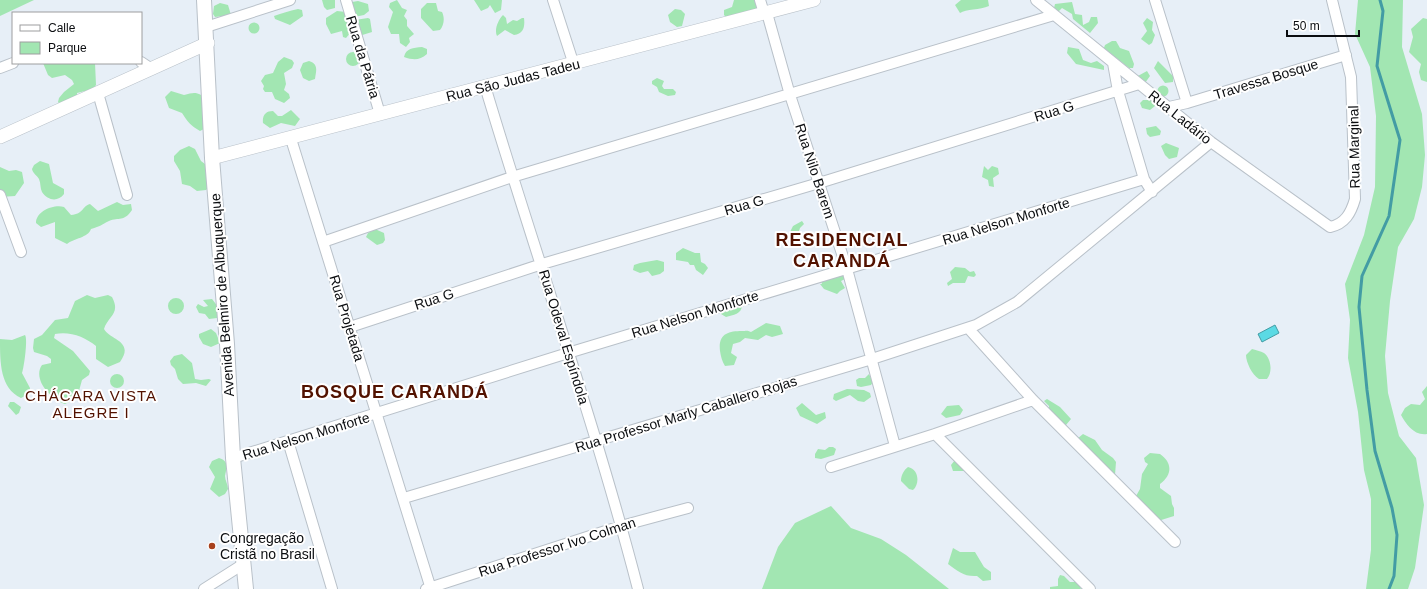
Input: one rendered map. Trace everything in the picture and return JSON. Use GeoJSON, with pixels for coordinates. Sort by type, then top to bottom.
{"type":"FeatureCollection","features":[{"type":"Feature","properties":{"kind":"main road","name":"Avenida Belmiro de Albuquerque"},"geometry":{"type":"LineString","coordinates":[[204,0],[208,43],[212,158],[227,344],[234,458],[245,562],[246,589]]}},
{"type":"Feature","properties":{"kind":"street"},"geometry":{"type":"LineString","coordinates":[[206,27],[290,0]]}},
{"type":"Feature","properties":{"kind":"street","name":"Rua da Pátria"},"geometry":{"type":"LineString","coordinates":[[346,0],[380,114]]}},
{"type":"Feature","properties":{"kind":"street"},"geometry":{"type":"LineString","coordinates":[[553,0],[574,65]]}},
{"type":"Feature","properties":{"kind":"street","name":"Rua Nilo Barem"},"geometry":{"type":"LineString","coordinates":[[760,0],[766,13],[790,96],[820,183],[847,269],[895,446]]}},
{"type":"Feature","properties":{"kind":"street","name":"Rua São Judas Tadeu"},"geometry":{"type":"LineString","coordinates":[[212,158],[291,139],[485,86],[574,65],[814,0]]}},
{"type":"Feature","properties":{"kind":"street","name":"Rua Ladário"},"geometry":{"type":"LineString","coordinates":[[1036,0],[1211,142],[1330,228]]}},
{"type":"Feature","properties":{"kind":"street"},"geometry":{"type":"LineString","coordinates":[[1155,0],[1186,103]]}},
{"type":"Feature","properties":{"kind":"street","name":"Rua Marginal"},"geometry":{"type":"LineString","coordinates":[[1330,228],[1342,222],[1352,209],[1355,199],[1353,93],[1351,77],[1332,0]]}},
{"type":"Feature","properties":{"kind":"street"},"geometry":{"type":"LineString","coordinates":[[323,242],[512,177],[790,96],[1054,15]]}},
{"type":"Feature","properties":{"kind":"street"},"geometry":{"type":"LineString","coordinates":[[0,138],[98,93],[146,65],[208,43]]}},
{"type":"Feature","properties":{"kind":"street","name":"Travessa Bosque"},"geometry":{"type":"LineString","coordinates":[[1169,107],[1346,55]]}},
{"type":"Feature","properties":{"kind":"street"},"geometry":{"type":"LineString","coordinates":[[0,68],[12,63]]}},
{"type":"Feature","properties":{"kind":"street"},"geometry":{"type":"LineString","coordinates":[[1113,63],[1118,91],[1144,179],[1152,192]]}},
{"type":"Feature","properties":{"kind":"street","name":"Rua G"},"geometry":{"type":"LineString","coordinates":[[350,327],[542,264],[820,183],[1139,84]]}},
{"type":"Feature","properties":{"kind":"street","name":"Rua Odeval Espíndola"},"geometry":{"type":"LineString","coordinates":[[485,86],[512,177],[542,264],[596,441],[638,589]]}},
{"type":"Feature","properties":{"kind":"street"},"geometry":{"type":"LineString","coordinates":[[98,93],[127,195]]}},
{"type":"Feature","properties":{"kind":"street","name":"Rua Projetada"},"geometry":{"type":"LineString","coordinates":[[291,139],[376,414],[404,498],[430,589]]}},
{"type":"Feature","properties":{"kind":"street","name":"Rua Professor Marly Caballero Rojas"},"geometry":{"type":"LineString","coordinates":[[404,498],[872,359],[968,328],[1000,313],[1017,302],[1211,142]]}},
{"type":"Feature","properties":{"kind":"street","name":"Rua Nelson Monforte"},"geometry":{"type":"LineString","coordinates":[[234,458],[568,353],[1144,179]]}},
{"type":"Feature","properties":{"kind":"street"},"geometry":{"type":"LineString","coordinates":[[0,195],[21,252]]}},
{"type":"Feature","properties":{"kind":"street"},"geometry":{"type":"LineString","coordinates":[[968,328],[1033,400],[1175,542]]}},
{"type":"Feature","properties":{"kind":"street"},"geometry":{"type":"LineString","coordinates":[[831,467],[935,434],[1033,400]]}},
{"type":"Feature","properties":{"kind":"street"},"geometry":{"type":"LineString","coordinates":[[935,434],[1090,589]]}},
{"type":"Feature","properties":{"kind":"street"},"geometry":{"type":"LineString","coordinates":[[288,441],[332,589]]}},
{"type":"Feature","properties":{"kind":"street","name":"Rua Professor Ivo Colman"},"geometry":{"type":"LineString","coordinates":[[430,589],[621,526],[688,508]]}},
{"type":"Feature","properties":{"kind":"street"},"geometry":{"type":"LineString","coordinates":[[204,589],[245,562]]}},
{"type":"Feature","properties":{"kind":"green space"},"geometry":{"type":"Polygon","coordinates":[[[0,0],[34,0],[0,16],[0,0]]]}},
{"type":"Feature","properties":{"kind":"green space"},"geometry":{"type":"Polygon","coordinates":[[[322,0],[335,0],[335,8],[327,10],[324,7],[322,0]]]}},
{"type":"Feature","properties":{"kind":"green space"},"geometry":{"type":"Polygon","coordinates":[[[397,0],[402,8],[407,10],[404,16],[407,20],[407,26],[414,34],[409,38],[410,42],[406,47],[400,43],[399,34],[391,34],[388,27],[393,12],[389,7],[390,3],[397,0]]]}},
{"type":"Feature","properties":{"kind":"green space"},"geometry":{"type":"Polygon","coordinates":[[[474,0],[502,0],[501,10],[495,13],[490,5],[488,8],[481,11],[474,0]]]}},
{"type":"Feature","properties":{"kind":"green space"},"geometry":{"type":"Polygon","coordinates":[[[734,0],[759,0],[759,7],[752,12],[727,18],[724,15],[724,10],[732,7],[734,0]]]}},
{"type":"Feature","properties":{"kind":"green space"},"geometry":{"type":"Polygon","coordinates":[[[961,0],[988,0],[989,6],[960,13],[955,5],[961,0]]]}},
{"type":"Feature","properties":{"kind":"green space"},"geometry":{"type":"Polygon","coordinates":[[[1358,0],[1403,0],[1402,47],[1422,114],[1425,155],[1422,187],[1414,219],[1398,247],[1390,301],[1385,356],[1388,393],[1399,436],[1416,458],[1424,505],[1415,568],[1408,589],[1366,589],[1371,550],[1371,499],[1364,470],[1358,412],[1348,358],[1350,320],[1345,284],[1364,235],[1375,187],[1376,116],[1370,67],[1355,34],[1358,0]]]}},
{"type":"Feature","properties":{"kind":"green space"},"geometry":{"type":"Polygon","coordinates":[[[358,1],[368,4],[369,11],[364,15],[354,17],[352,2],[358,1]]]}},
{"type":"Feature","properties":{"kind":"green space"},"geometry":{"type":"Polygon","coordinates":[[[1072,2],[1075,14],[1082,15],[1083,25],[1089,22],[1091,17],[1097,17],[1098,23],[1090,33],[1073,19],[1072,14],[1062,8],[1058,12],[1054,8],[1055,4],[1072,2]]]}},
{"type":"Feature","properties":{"kind":"green space"},"geometry":{"type":"Polygon","coordinates":[[[220,3],[228,5],[231,15],[215,17],[213,14],[214,6],[220,3]]]}},
{"type":"Feature","properties":{"kind":"green space"},"geometry":{"type":"Polygon","coordinates":[[[427,3],[436,3],[438,11],[442,12],[444,21],[440,30],[433,31],[421,18],[421,9],[427,3]]]}},
{"type":"Feature","properties":{"kind":"green space"},"geometry":{"type":"Polygon","coordinates":[[[298,9],[302,10],[303,16],[290,25],[275,19],[274,16],[298,9]]]}},
{"type":"Feature","properties":{"kind":"green space"},"geometry":{"type":"Polygon","coordinates":[[[675,9],[681,10],[685,14],[682,26],[677,27],[670,22],[668,15],[675,9]]]}},
{"type":"Feature","properties":{"kind":"green space"},"geometry":{"type":"Polygon","coordinates":[[[337,11],[346,12],[352,31],[346,38],[343,37],[342,31],[331,34],[326,24],[326,18],[337,11]]]}},
{"type":"Feature","properties":{"kind":"green space"},"geometry":{"type":"Polygon","coordinates":[[[503,15],[506,18],[507,24],[513,20],[517,21],[524,18],[524,27],[522,31],[514,35],[505,30],[497,36],[497,25],[503,15]]]}},
{"type":"Feature","properties":{"kind":"green space"},"geometry":{"type":"Polygon","coordinates":[[[1147,18],[1153,22],[1152,30],[1155,35],[1152,43],[1149,45],[1141,39],[1147,31],[1143,23],[1147,18]]]}},
{"type":"Feature","properties":{"kind":"green space"},"geometry":{"type":"Polygon","coordinates":[[[1423,18],[1427,19],[1427,82],[1421,80],[1419,72],[1421,64],[1409,52],[1413,37],[1411,29],[1423,18]]]}},
{"type":"Feature","properties":{"kind":"green space"},"geometry":{"type":"Polygon","coordinates":[[[370,19],[372,32],[359,36],[355,20],[370,19]]]}},
{"type":"Feature","properties":{"kind":"green space"},"geometry":{"type":"Polygon","coordinates":[[[254,22],[258,24],[260,28],[258,32],[254,34],[250,32],[248,28],[250,24],[254,22]]]}},
{"type":"Feature","properties":{"kind":"green space"},"geometry":{"type":"Polygon","coordinates":[[[1112,41],[1116,41],[1120,48],[1129,51],[1134,64],[1133,68],[1129,68],[1115,57],[1112,59],[1102,53],[1105,45],[1112,41]]]}},
{"type":"Feature","properties":{"kind":"green space"},"geometry":{"type":"Polygon","coordinates":[[[422,47],[427,49],[427,54],[421,58],[413,59],[404,57],[408,50],[422,47]]]}},
{"type":"Feature","properties":{"kind":"green space"},"geometry":{"type":"Polygon","coordinates":[[[1068,47],[1079,49],[1083,60],[1091,63],[1097,61],[1104,66],[1104,70],[1076,64],[1067,53],[1068,47]]]}},
{"type":"Feature","properties":{"kind":"green space"},"geometry":{"type":"Polygon","coordinates":[[[350,52],[356,52],[360,56],[360,62],[356,66],[350,66],[346,62],[346,56],[350,52]]]}},
{"type":"Feature","properties":{"kind":"green space"},"geometry":{"type":"Polygon","coordinates":[[[284,57],[292,60],[294,63],[292,68],[284,73],[286,84],[284,90],[289,94],[290,98],[284,103],[275,99],[272,92],[265,92],[261,81],[265,75],[273,73],[278,62],[284,57]]]}},
{"type":"Feature","properties":{"kind":"green space"},"geometry":{"type":"Polygon","coordinates":[[[309,61],[316,66],[316,71],[315,79],[309,81],[303,78],[300,70],[303,63],[309,61]]]}},
{"type":"Feature","properties":{"kind":"green space"},"geometry":{"type":"Polygon","coordinates":[[[1158,61],[1173,76],[1173,82],[1165,83],[1154,68],[1158,61]]]}},
{"type":"Feature","properties":{"kind":"green space"},"geometry":{"type":"Polygon","coordinates":[[[43,64],[95,64],[96,85],[93,89],[77,93],[77,98],[61,106],[58,102],[59,98],[74,84],[72,80],[65,75],[52,78],[48,75],[43,64]]]}},
{"type":"Feature","properties":{"kind":"green space"},"geometry":{"type":"Polygon","coordinates":[[[1147,71],[1150,76],[1145,83],[1136,77],[1147,71]]]}},
{"type":"Feature","properties":{"kind":"green space"},"geometry":{"type":"Polygon","coordinates":[[[657,78],[664,81],[662,86],[664,89],[673,89],[676,92],[675,95],[668,96],[659,92],[657,87],[652,84],[652,81],[657,78]]]}},
{"type":"Feature","properties":{"kind":"green space"},"geometry":{"type":"Polygon","coordinates":[[[1163,85],[1167,87],[1169,91],[1167,95],[1163,97],[1159,95],[1157,91],[1159,87],[1163,85]]]}},
{"type":"Feature","properties":{"kind":"green space"},"geometry":{"type":"Polygon","coordinates":[[[171,91],[184,95],[197,93],[209,100],[204,129],[200,131],[190,123],[182,113],[169,108],[165,97],[171,91]]]}},
{"type":"Feature","properties":{"kind":"green space"},"geometry":{"type":"Polygon","coordinates":[[[1143,100],[1151,100],[1155,106],[1150,110],[1142,108],[1140,103],[1143,100]]]}},
{"type":"Feature","properties":{"kind":"green space"},"geometry":{"type":"Polygon","coordinates":[[[291,110],[300,119],[295,126],[281,123],[270,128],[263,123],[264,116],[268,112],[273,111],[278,116],[282,116],[291,110]]]}},
{"type":"Feature","properties":{"kind":"green space"},"geometry":{"type":"Polygon","coordinates":[[[1156,126],[1161,131],[1160,135],[1150,137],[1147,134],[1146,128],[1156,126]]]}},
{"type":"Feature","properties":{"kind":"green space"},"geometry":{"type":"Polygon","coordinates":[[[1166,143],[1179,148],[1177,157],[1169,159],[1165,155],[1161,146],[1166,143]]]}},
{"type":"Feature","properties":{"kind":"green space"},"geometry":{"type":"Polygon","coordinates":[[[189,146],[195,149],[201,161],[209,167],[209,187],[206,190],[197,191],[190,186],[182,184],[180,171],[174,161],[174,156],[180,150],[189,146]]]}},
{"type":"Feature","properties":{"kind":"green space"},"geometry":{"type":"Polygon","coordinates":[[[40,161],[49,164],[53,183],[64,189],[64,194],[62,197],[50,199],[42,192],[39,179],[32,169],[34,165],[40,161]]]}},
{"type":"Feature","properties":{"kind":"green space"},"geometry":{"type":"Polygon","coordinates":[[[984,166],[988,170],[992,166],[998,168],[999,174],[993,178],[994,187],[989,186],[988,180],[982,177],[984,166]]]}},
{"type":"Feature","properties":{"kind":"green space"},"geometry":{"type":"Polygon","coordinates":[[[0,167],[9,171],[16,170],[22,172],[24,183],[15,196],[0,197],[0,167]]]}},
{"type":"Feature","properties":{"kind":"green space"},"geometry":{"type":"Polygon","coordinates":[[[117,202],[123,205],[131,204],[132,210],[124,218],[109,221],[91,229],[84,236],[67,244],[55,238],[55,222],[41,227],[36,223],[39,215],[46,209],[60,206],[64,207],[71,215],[80,212],[90,204],[98,211],[117,202]]]}},
{"type":"Feature","properties":{"kind":"green space"},"geometry":{"type":"Polygon","coordinates":[[[802,221],[804,224],[800,228],[798,234],[794,236],[789,234],[793,226],[802,221]]]}},
{"type":"Feature","properties":{"kind":"green space"},"geometry":{"type":"Polygon","coordinates":[[[375,229],[384,233],[385,240],[383,243],[377,245],[366,237],[368,233],[375,229]]]}},
{"type":"Feature","properties":{"kind":"green space"},"geometry":{"type":"Polygon","coordinates":[[[683,248],[695,253],[700,253],[701,262],[708,268],[703,275],[696,270],[694,265],[690,265],[688,262],[676,260],[676,253],[683,248]]]}},
{"type":"Feature","properties":{"kind":"green space"},"geometry":{"type":"Polygon","coordinates":[[[657,260],[664,262],[664,271],[660,274],[652,276],[648,271],[640,273],[633,270],[634,265],[657,260]]]}},
{"type":"Feature","properties":{"kind":"green space"},"geometry":{"type":"Polygon","coordinates":[[[955,267],[965,268],[970,272],[974,271],[976,275],[974,277],[968,276],[965,283],[953,283],[948,286],[947,283],[952,279],[950,272],[955,267]]]}},
{"type":"Feature","properties":{"kind":"green space"},"geometry":{"type":"Polygon","coordinates":[[[843,270],[845,279],[841,281],[845,288],[837,294],[824,289],[820,284],[822,284],[821,281],[843,270]]]}},
{"type":"Feature","properties":{"kind":"green space"},"geometry":{"type":"Polygon","coordinates":[[[87,295],[95,298],[108,295],[112,297],[115,307],[114,311],[104,329],[123,345],[125,350],[124,355],[120,362],[108,367],[96,359],[96,346],[92,343],[82,337],[72,334],[55,334],[54,338],[73,351],[90,371],[89,375],[82,380],[77,398],[65,404],[49,394],[41,382],[39,376],[42,365],[51,363],[51,359],[47,356],[34,352],[34,339],[42,335],[55,320],[68,318],[75,301],[87,295]]]}},
{"type":"Feature","properties":{"kind":"green space"},"geometry":{"type":"Polygon","coordinates":[[[176,298],[182,300],[184,306],[182,312],[176,314],[170,312],[168,306],[170,300],[176,298]]]}},
{"type":"Feature","properties":{"kind":"green space"},"geometry":{"type":"Polygon","coordinates":[[[212,299],[219,308],[217,318],[209,319],[205,314],[199,313],[196,307],[198,304],[204,307],[208,306],[203,300],[212,299]]]}},
{"type":"Feature","properties":{"kind":"green space"},"geometry":{"type":"Polygon","coordinates":[[[742,305],[739,312],[734,315],[726,317],[721,314],[721,311],[742,305]]]}},
{"type":"Feature","properties":{"kind":"green space"},"geometry":{"type":"Polygon","coordinates":[[[766,323],[780,326],[783,334],[772,337],[766,335],[758,340],[745,338],[740,342],[733,344],[731,353],[737,357],[734,365],[725,366],[720,351],[722,337],[732,332],[751,332],[766,323]]]}},
{"type":"Feature","properties":{"kind":"green space"},"geometry":{"type":"Polygon","coordinates":[[[211,329],[216,333],[220,343],[211,347],[203,344],[199,334],[211,329]]]}},
{"type":"Feature","properties":{"kind":"green space"},"geometry":{"type":"Polygon","coordinates":[[[25,335],[25,360],[22,373],[30,388],[29,394],[21,398],[14,394],[5,381],[1,366],[0,339],[12,340],[25,335]]]}},
{"type":"Feature","properties":{"kind":"green space"},"geometry":{"type":"Polygon","coordinates":[[[1252,349],[1264,353],[1270,362],[1271,369],[1267,379],[1259,379],[1254,375],[1250,368],[1246,355],[1252,349]]]}},
{"type":"Feature","properties":{"kind":"green space"},"geometry":{"type":"Polygon","coordinates":[[[182,354],[192,363],[195,379],[211,380],[206,386],[196,383],[183,384],[178,379],[175,369],[171,365],[170,361],[174,356],[182,354]]]}},
{"type":"Feature","properties":{"kind":"green space"},"geometry":{"type":"Polygon","coordinates":[[[117,374],[122,376],[124,381],[122,386],[117,388],[112,386],[110,381],[112,376],[117,374]]]}},
{"type":"Feature","properties":{"kind":"green space"},"geometry":{"type":"Polygon","coordinates":[[[869,374],[873,382],[871,385],[861,387],[857,386],[856,380],[859,378],[865,378],[869,374]]]}},
{"type":"Feature","properties":{"kind":"green space"},"geometry":{"type":"Polygon","coordinates":[[[1427,386],[1427,434],[1422,434],[1411,429],[1401,415],[1405,408],[1411,404],[1420,405],[1425,399],[1422,392],[1427,386]]]}},
{"type":"Feature","properties":{"kind":"green space"},"geometry":{"type":"Polygon","coordinates":[[[847,389],[864,390],[870,393],[871,397],[864,402],[858,401],[850,395],[836,401],[833,399],[834,394],[847,389]]]}},
{"type":"Feature","properties":{"kind":"green space"},"geometry":{"type":"Polygon","coordinates":[[[1047,399],[1060,407],[1071,419],[1066,425],[1063,425],[1049,410],[1049,406],[1044,401],[1047,399]]]}},
{"type":"Feature","properties":{"kind":"green space"},"geometry":{"type":"Polygon","coordinates":[[[10,402],[14,402],[21,407],[19,413],[16,415],[8,406],[10,402]]]}},
{"type":"Feature","properties":{"kind":"green space"},"geometry":{"type":"Polygon","coordinates":[[[802,403],[816,415],[825,412],[826,418],[817,424],[800,416],[796,408],[802,403]]]}},
{"type":"Feature","properties":{"kind":"green space"},"geometry":{"type":"Polygon","coordinates":[[[959,405],[963,410],[960,415],[946,418],[941,414],[947,406],[959,405]]]}},
{"type":"Feature","properties":{"kind":"green space"},"geometry":{"type":"Polygon","coordinates":[[[1083,434],[1095,440],[1102,450],[1113,458],[1116,462],[1115,475],[1111,475],[1098,457],[1090,454],[1077,439],[1083,434]]]}},
{"type":"Feature","properties":{"kind":"green space"},"geometry":{"type":"Polygon","coordinates":[[[829,447],[836,449],[834,455],[821,459],[815,458],[815,454],[818,449],[825,450],[829,447]]]}},
{"type":"Feature","properties":{"kind":"green space"},"geometry":{"type":"Polygon","coordinates":[[[1150,453],[1160,454],[1169,465],[1169,473],[1160,484],[1160,488],[1171,496],[1174,516],[1158,521],[1136,496],[1140,489],[1142,474],[1148,464],[1145,462],[1144,458],[1150,453]]]}},
{"type":"Feature","properties":{"kind":"green space"},"geometry":{"type":"Polygon","coordinates":[[[219,458],[226,463],[225,476],[228,489],[225,494],[219,497],[210,489],[215,477],[209,467],[212,461],[219,458]]]}},
{"type":"Feature","properties":{"kind":"green space"},"geometry":{"type":"Polygon","coordinates":[[[955,460],[965,471],[953,471],[951,465],[955,460]]]}},
{"type":"Feature","properties":{"kind":"green space"},"geometry":{"type":"Polygon","coordinates":[[[908,467],[912,468],[917,477],[917,484],[913,490],[909,489],[901,481],[903,473],[908,467]]]}},
{"type":"Feature","properties":{"kind":"green space"},"geometry":{"type":"Polygon","coordinates":[[[831,506],[851,528],[881,539],[906,555],[949,589],[762,589],[778,547],[795,523],[831,506]]]}},
{"type":"Feature","properties":{"kind":"green space"},"geometry":{"type":"Polygon","coordinates":[[[953,548],[960,552],[975,552],[984,567],[991,572],[991,580],[983,581],[977,576],[972,576],[958,571],[948,564],[953,548]]]}},
{"type":"Feature","properties":{"kind":"green space"},"geometry":{"type":"Polygon","coordinates":[[[1060,575],[1064,576],[1070,582],[1078,582],[1081,589],[1050,589],[1050,587],[1058,586],[1058,579],[1060,575]]]}},
{"type":"Feature","properties":{"kind":"water"},"geometry":{"type":"Polygon","coordinates":[[[1275,325],[1279,333],[1262,342],[1258,334],[1275,325]]]}},
{"type":"Feature","properties":{"kind":"waterway"},"geometry":{"type":"LineString","coordinates":[[1380,0],[1383,11],[1377,66],[1400,140],[1389,216],[1362,276],[1359,307],[1367,390],[1375,451],[1392,508],[1397,535],[1394,576],[1389,589]]}},
{"type":"Feature","properties":{"kind":"place","name":"Congregação Cristã no Brasil"},"geometry":{"type":"Point","coordinates":[212,546]}},
{"type":"Feature","properties":{"kind":"district","name":"RESIDENCIAL CARANDÁ"},"geometry":{"type":"Point","coordinates":[842,250]}},
{"type":"Feature","properties":{"kind":"district","name":"BOSQUE CARANDÁ"},"geometry":{"type":"Point","coordinates":[395,392]}},
{"type":"Feature","properties":{"kind":"district","name":"CHÁCARA VISTA ALEGRE I"},"geometry":{"type":"Point","coordinates":[91,404]}}]}
